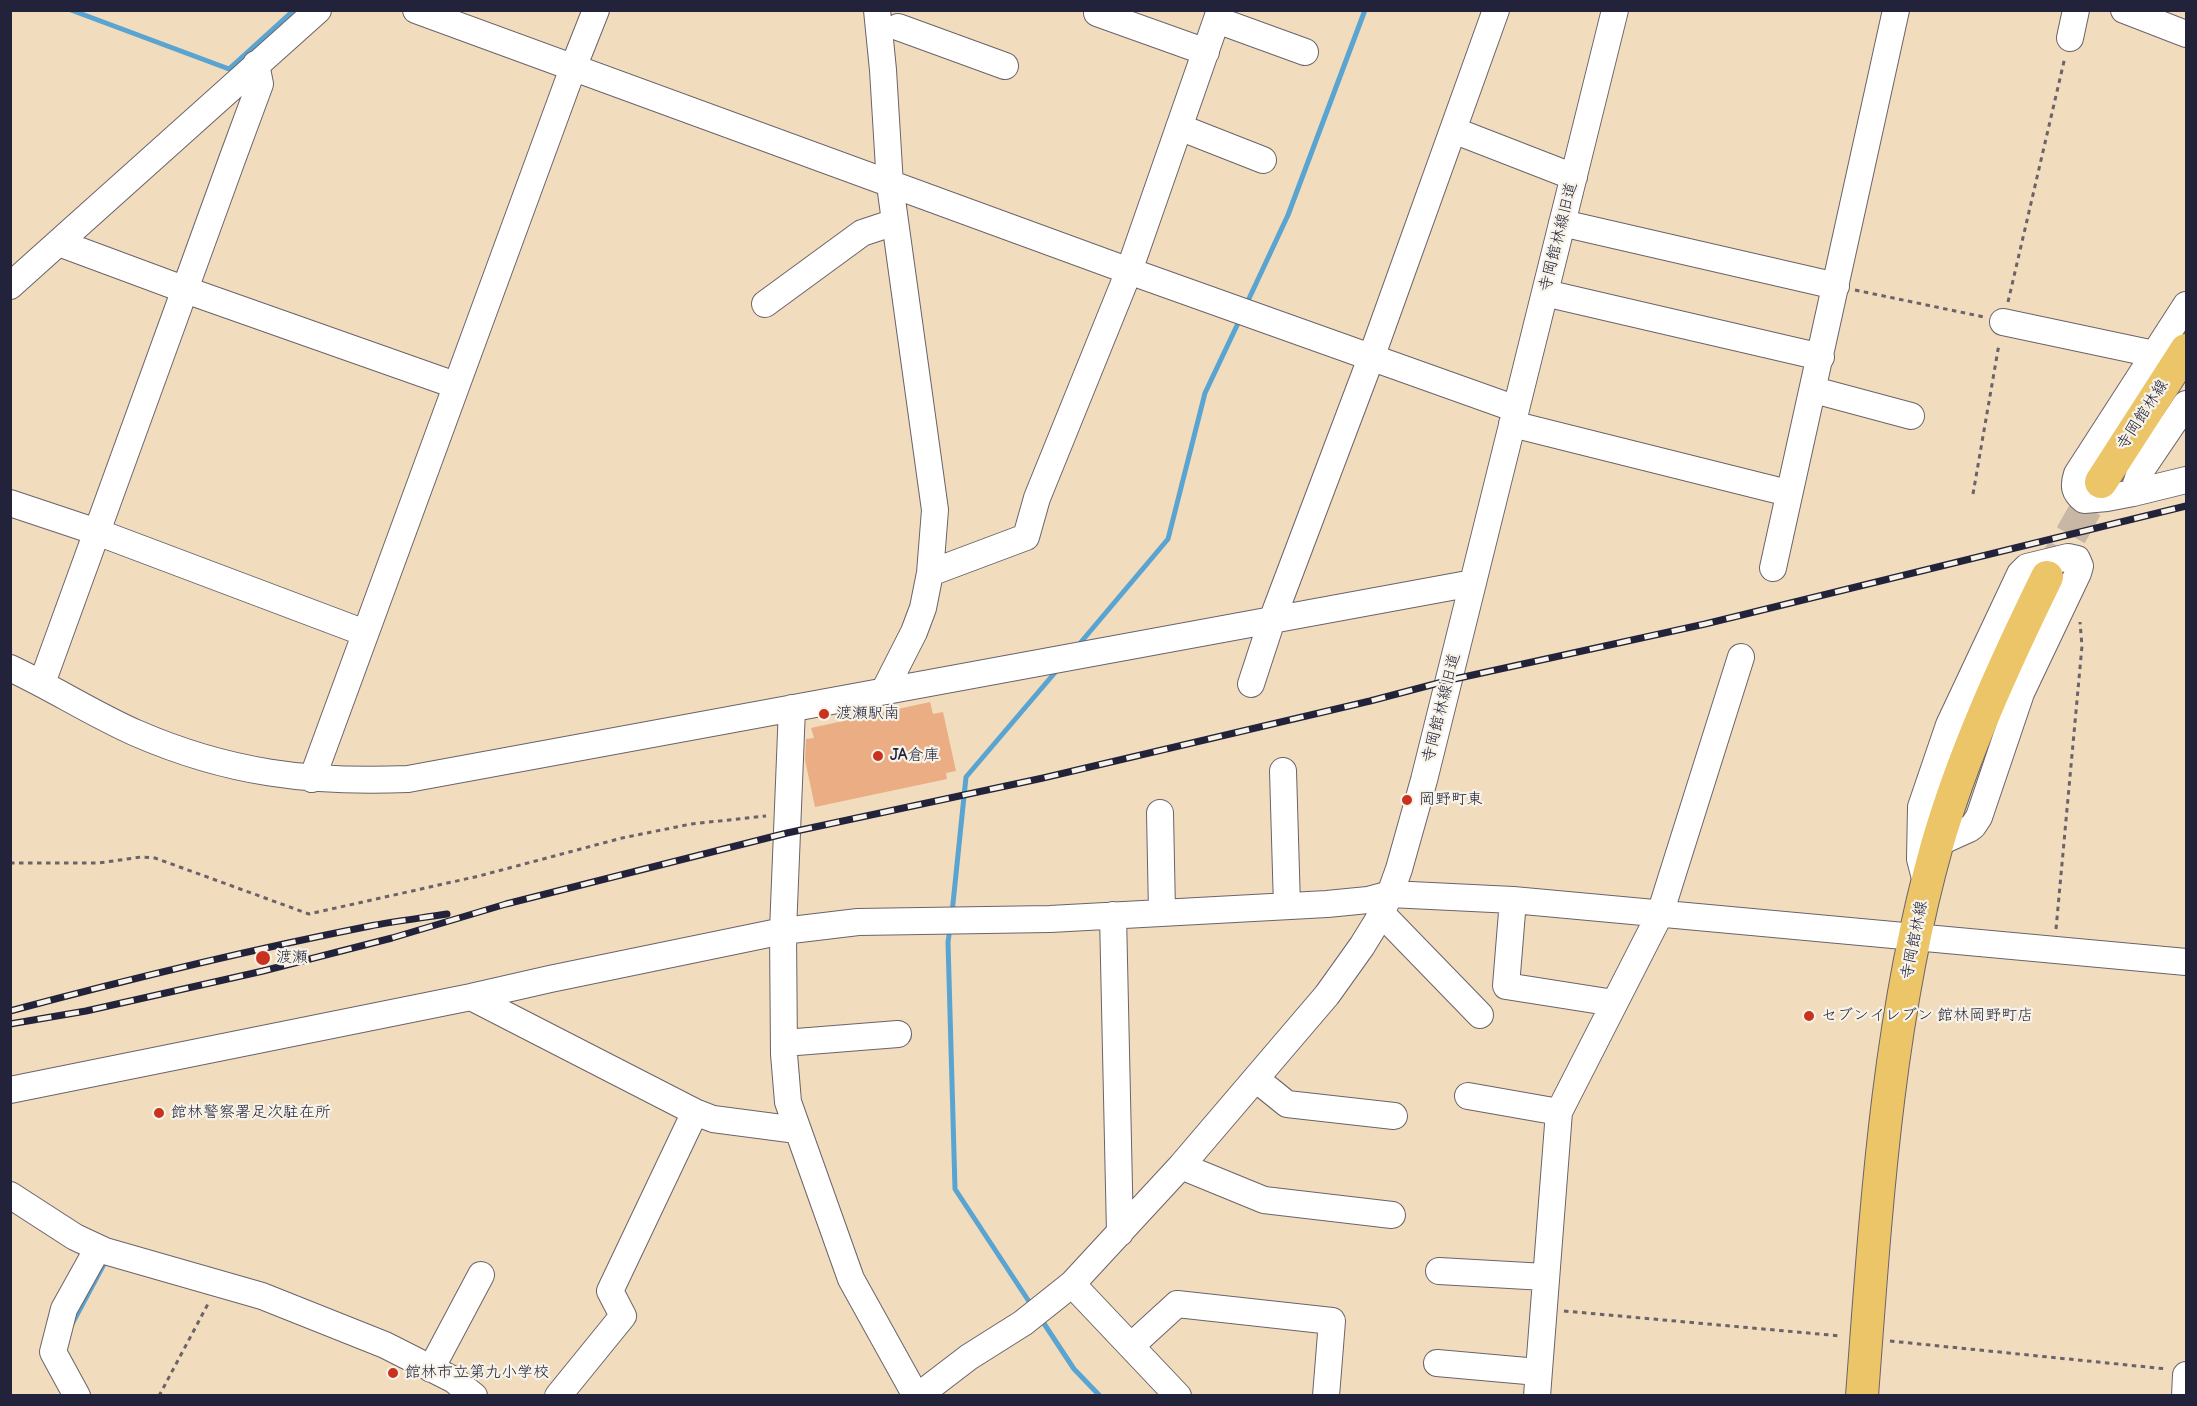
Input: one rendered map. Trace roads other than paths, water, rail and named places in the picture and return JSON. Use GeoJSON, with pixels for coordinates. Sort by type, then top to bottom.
{"type":"FeatureCollection","features":[{"type":"Feature","properties":{"kind":"main road","name":"寺岡館林線"},"geometry":{"type":"LineString","coordinates":[[2101,482],[2187,350]]}},
{"type":"Feature","properties":{"kind":"main road","name":"寺岡館林線"},"geometry":{"type":"LineString","coordinates":[[1862,1395],[1880,1166],[1915,936],[1926,886],[1963,766],[2014,645],[2047,577]]}},
{"type":"Feature","properties":{"kind":"street"},"geometry":{"type":"LineString","coordinates":[[10,286],[318,10]]}},
{"type":"Feature","properties":{"kind":"street"},"geometry":{"type":"LineString","coordinates":[[416,10],[1129,272],[1371,358],[1514,417],[1788,493]]}},
{"type":"Feature","properties":{"kind":"street"},"geometry":{"type":"LineString","coordinates":[[312,779],[455,385],[596,10]]}},
{"type":"Feature","properties":{"kind":"street"},"geometry":{"type":"LineString","coordinates":[[877,10],[890,184],[935,510],[930,573],[923,608],[914,632],[884,691]]}},
{"type":"Feature","properties":{"kind":"street"},"geometry":{"type":"LineString","coordinates":[[1251,684],[1272,620],[1371,358],[1496,10]]}},
{"type":"Feature","properties":{"kind":"street","name":"寺岡館林線旧道"},"geometry":{"type":"LineString","coordinates":[[917,1395],[969,1357],[1023,1323],[1072,1284],[1181,1166],[1328,995],[1362,946],[1386,903],[1399,869],[1424,780],[1615,10]]}},
{"type":"Feature","properties":{"kind":"street"},"geometry":{"type":"LineString","coordinates":[[1773,568],[1896,10]]}},
{"type":"Feature","properties":{"kind":"street"},"geometry":{"type":"LineString","coordinates":[[2070,38],[2076,10]]}},
{"type":"Feature","properties":{"kind":"street"},"geometry":{"type":"LineString","coordinates":[[2124,10],[2187,34]]}},
{"type":"Feature","properties":{"kind":"street"},"geometry":{"type":"LineString","coordinates":[[1097,13],[1206,52]]}},
{"type":"Feature","properties":{"kind":"street"},"geometry":{"type":"LineString","coordinates":[[930,573],[1026,537],[1037,498],[1129,272],[1219,15],[1305,52]]}},
{"type":"Feature","properties":{"kind":"street"},"geometry":{"type":"LineString","coordinates":[[883,70],[901,19],[1005,66]]}},
{"type":"Feature","properties":{"kind":"street"},"geometry":{"type":"LineString","coordinates":[[42,683],[141,415],[183,289],[260,84],[256,64]]}},
{"type":"Feature","properties":{"kind":"street"},"geometry":{"type":"LineString","coordinates":[[1179,127],[1263,160]]}},
{"type":"Feature","properties":{"kind":"street"},"geometry":{"type":"LineString","coordinates":[[1453,130],[1574,177]]}},
{"type":"Feature","properties":{"kind":"street"},"geometry":{"type":"LineString","coordinates":[[765,304],[862,233],[895,222]]}},
{"type":"Feature","properties":{"kind":"street"},"geometry":{"type":"LineString","coordinates":[[1562,223],[1836,286]]}},
{"type":"Feature","properties":{"kind":"street"},"geometry":{"type":"LineString","coordinates":[[59,243],[455,385]]}},
{"type":"Feature","properties":{"kind":"street"},"geometry":{"type":"LineString","coordinates":[[1545,293],[1821,357]]}},
{"type":"Feature","properties":{"kind":"street"},"geometry":{"type":"LineString","coordinates":[[2187,305],[2073,485],[2077,494],[2084,500],[2133,493],[2187,480]]}},
{"type":"Feature","properties":{"kind":"street"},"geometry":{"type":"LineString","coordinates":[[2003,322],[2154,354]]}},
{"type":"Feature","properties":{"kind":"street"},"geometry":{"type":"LineString","coordinates":[[1814,390],[1911,416]]}},
{"type":"Feature","properties":{"kind":"street"},"geometry":{"type":"LineString","coordinates":[[2133,493],[2140,472],[2187,404]]}},
{"type":"Feature","properties":{"kind":"street"},"geometry":{"type":"LineString","coordinates":[[10,502],[97,532],[365,633]]}},
{"type":"Feature","properties":{"kind":"street"},"geometry":{"type":"LineString","coordinates":[[1926,886],[1920,859],[1921,807],[1949,725],[2020,574],[2027,567],[2068,557],[2077,559],[2078,573],[2021,693],[1979,817],[1974,826],[1938,843]]}},
{"type":"Feature","properties":{"kind":"street"},"geometry":{"type":"LineString","coordinates":[[10,668],[134,732],[186,753],[241,768],[312,779],[356,781],[408,779],[1473,584]]}},
{"type":"Feature","properties":{"kind":"street"},"geometry":{"type":"LineString","coordinates":[[1437,1363],[1538,1384],[1560,1112],[1660,914],[1742,657]]}},
{"type":"Feature","properties":{"kind":"street"},"geometry":{"type":"LineString","coordinates":[[792,708],[783,931],[784,1043],[788,1102],[851,1279],[917,1395]]}},
{"type":"Feature","properties":{"kind":"street"},"geometry":{"type":"LineString","coordinates":[[1283,771],[1287,906]]}},
{"type":"Feature","properties":{"kind":"street"},"geometry":{"type":"LineString","coordinates":[[1160,813],[1162,912]]}},
{"type":"Feature","properties":{"kind":"street"},"geometry":{"type":"LineString","coordinates":[[10,1090],[471,998],[550,979],[783,931],[858,922],[1050,919],[1368,900],[1386,903],[1513,900],[2055,948],[2187,962]]}},
{"type":"Feature","properties":{"kind":"street"},"geometry":{"type":"LineString","coordinates":[[1513,900],[1506,986],[1614,1003]]}},
{"type":"Feature","properties":{"kind":"street"},"geometry":{"type":"LineString","coordinates":[[1386,903],[1480,1015]]}},
{"type":"Feature","properties":{"kind":"street"},"geometry":{"type":"LineString","coordinates":[[1113,915],[1120,1233]]}},
{"type":"Feature","properties":{"kind":"street"},"geometry":{"type":"LineString","coordinates":[[471,998],[695,1112],[713,1119],[797,1130]]}},
{"type":"Feature","properties":{"kind":"street"},"geometry":{"type":"LineString","coordinates":[[784,1043],[898,1034]]}},
{"type":"Feature","properties":{"kind":"street"},"geometry":{"type":"LineString","coordinates":[[1256,1079],[1287,1104],[1394,1116]]}},
{"type":"Feature","properties":{"kind":"street"},"geometry":{"type":"LineString","coordinates":[[1468,1096],[1560,1112]]}},
{"type":"Feature","properties":{"kind":"street"},"geometry":{"type":"LineString","coordinates":[[558,1395],[623,1316],[610,1291],[695,1112]]}},
{"type":"Feature","properties":{"kind":"street"},"geometry":{"type":"LineString","coordinates":[[1181,1166],[1264,1200],[1392,1215]]}},
{"type":"Feature","properties":{"kind":"street"},"geometry":{"type":"LineString","coordinates":[[10,1195],[75,1237],[98,1248],[262,1296],[385,1345],[454,1380],[474,1395]]}},
{"type":"Feature","properties":{"kind":"street"},"geometry":{"type":"LineString","coordinates":[[77,1395],[53,1352],[64,1309],[98,1248]]}},
{"type":"Feature","properties":{"kind":"street"},"geometry":{"type":"LineString","coordinates":[[1439,1271],[1545,1277]]}},
{"type":"Feature","properties":{"kind":"street"},"geometry":{"type":"LineString","coordinates":[[431,1369],[481,1275]]}},
{"type":"Feature","properties":{"kind":"street"},"geometry":{"type":"LineString","coordinates":[[1072,1284],[1178,1395]]}},
{"type":"Feature","properties":{"kind":"street"},"geometry":{"type":"LineString","coordinates":[[1131,1346],[1177,1304],[1332,1321],[1326,1395]]}},
{"type":"Feature","properties":{"kind":"street"},"geometry":{"type":"LineString","coordinates":[[2185,1395],[2187,1375]]}},
{"type":"Feature","properties":{"kind":"waterway"},"geometry":{"type":"LineString","coordinates":[[71,10],[229,69],[294,10]]}},
{"type":"Feature","properties":{"kind":"waterway"},"geometry":{"type":"LineString","coordinates":[[1246,305],[1288,215],[1365,10]]}},
{"type":"Feature","properties":{"kind":"waterway"},"geometry":{"type":"LineString","coordinates":[[1076,648],[1168,539],[1205,393],[1241,317]]}},
{"type":"Feature","properties":{"kind":"waterway"},"geometry":{"type":"LineString","coordinates":[[952,913],[966,777],[1058,669]]}},
{"type":"Feature","properties":{"kind":"waterway"},"geometry":{"type":"LineString","coordinates":[[950,928],[948,942],[955,1189],[1032,1306]]}},
{"type":"Feature","properties":{"kind":"waterway"},"geometry":{"type":"LineString","coordinates":[[72,1324],[104,1264],[98,1261]]}},
{"type":"Feature","properties":{"kind":"waterway"},"geometry":{"type":"LineString","coordinates":[[1041,1319],[1074,1369],[1100,1396]]}},
{"type":"Feature","properties":{"kind":"tunnel"},"geometry":{"type":"LineString","coordinates":[[2047,577],[2101,482]]}},
{"type":"Feature","properties":{"kind":"railway"},"geometry":{"type":"LineString","coordinates":[[10,1024],[86,1011],[263,971],[392,938],[506,904],[787,833],[1043,778],[1450,680],[1705,624],[2186,506]]}},
{"type":"Feature","properties":{"kind":"railway"},"geometry":{"type":"LineString","coordinates":[[10,1011],[144,976],[279,945],[370,926],[447,914]]}},
{"type":"Feature","properties":{"kind":"place","name":"渡瀬駅南"},"geometry":{"type":"Point","coordinates":[824,714]}},
{"type":"Feature","properties":{"kind":"place","name":"JA倉庫"},"geometry":{"type":"Point","coordinates":[878,756]}},
{"type":"Feature","properties":{"kind":"place","name":"岡野町東"},"geometry":{"type":"Point","coordinates":[1407,800]}},
{"type":"Feature","properties":{"kind":"place","name":"渡瀬"},"geometry":{"type":"Point","coordinates":[263,958]}},
{"type":"Feature","properties":{"kind":"place","name":"セブンイレブン 館林岡野町店"},"geometry":{"type":"Point","coordinates":[1809,1016]}},
{"type":"Feature","properties":{"kind":"place","name":"館林警察署足次駐在所"},"geometry":{"type":"Point","coordinates":[159,1113]}},
{"type":"Feature","properties":{"kind":"place","name":"館林市立第九小学校"},"geometry":{"type":"Point","coordinates":[393,1373]}}]}
